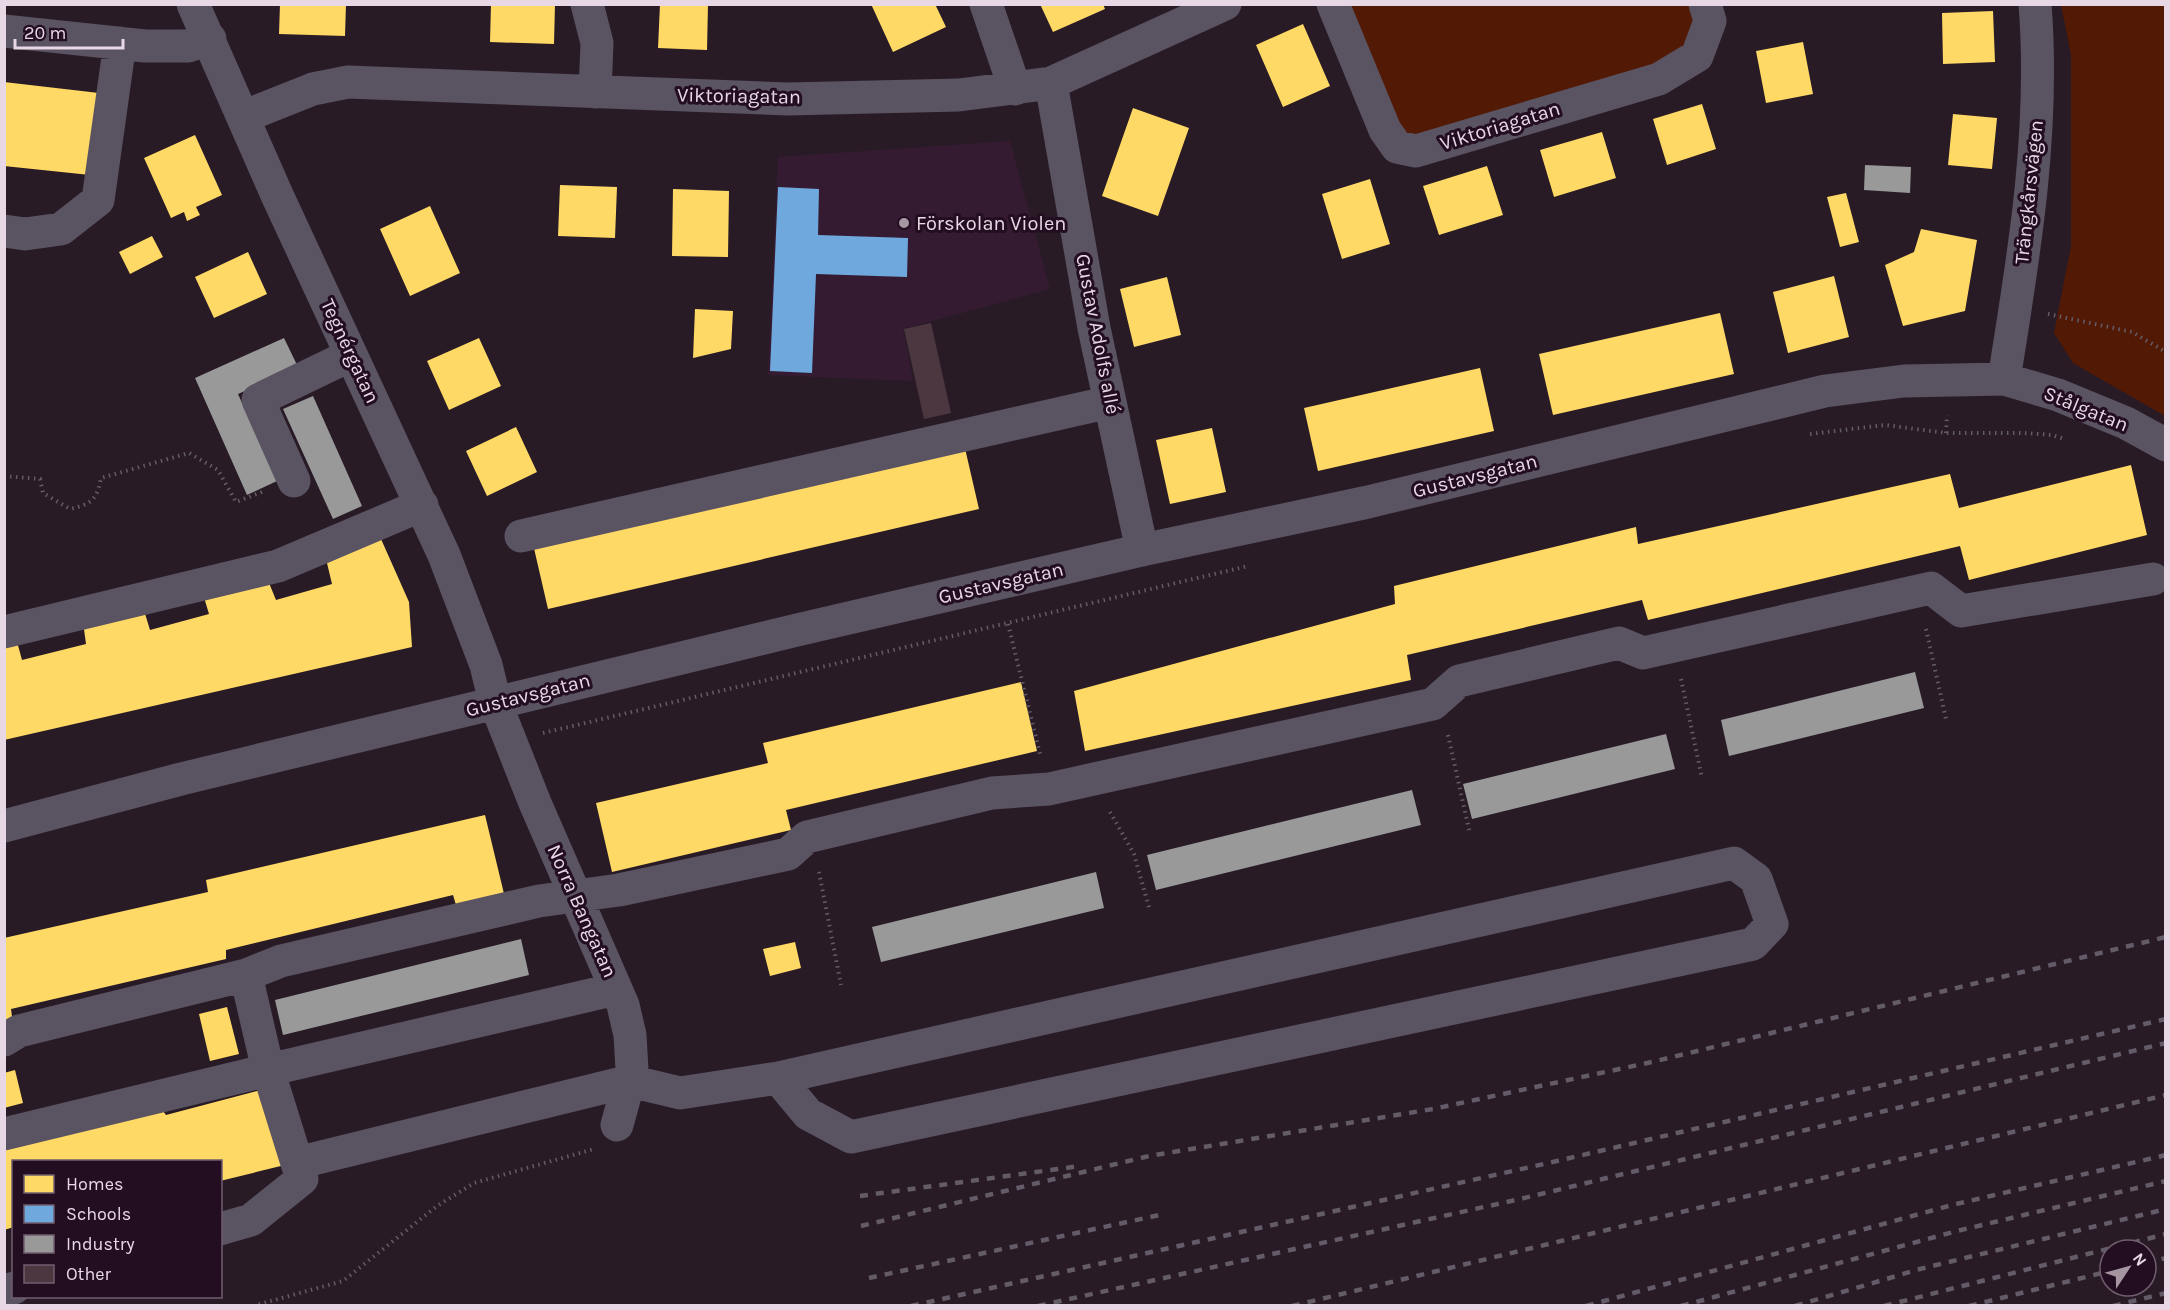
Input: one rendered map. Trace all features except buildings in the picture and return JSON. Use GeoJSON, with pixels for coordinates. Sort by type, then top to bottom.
{"type":"FeatureCollection","features":[{"type":"Feature","properties":{"kind":"street","name":"Tegnérgatan"},"geometry":{"type":"LineString","coordinates":[[193,4],[444,555],[486,665],[495,702]]}},
{"type":"Feature","properties":{"kind":"street"},"geometry":{"type":"LineString","coordinates":[[587,4],[597,43],[596,92]]}},
{"type":"Feature","properties":{"kind":"street"},"geometry":{"type":"LineString","coordinates":[[986,4],[1015,89]]}},
{"type":"Feature","properties":{"kind":"street","name":"Viktoriagatan"},"geometry":{"type":"LineString","coordinates":[[243,117],[313,89],[348,82],[788,99],[959,95],[1015,89],[1050,83],[1225,4]]}},
{"type":"Feature","properties":{"kind":"street","name":"Viktoriagatan"},"geometry":{"type":"LineString","coordinates":[[1333,4],[1385,130],[1397,147],[1416,151],[1659,79],[1697,56],[1710,21],[1705,4]]}},
{"type":"Feature","properties":{"kind":"street","name":"Trängkårsvägen"},"geometry":{"type":"LineString","coordinates":[[2004,379],[2038,136],[2035,4]]}},
{"type":"Feature","properties":{"kind":"street"},"geometry":{"type":"LineString","coordinates":[[4,31],[120,43],[188,46],[210,39]]}},
{"type":"Feature","properties":{"kind":"street"},"geometry":{"type":"LineString","coordinates":[[4,231],[25,234],[61,229],[98,200],[120,43]]}},
{"type":"Feature","properties":{"kind":"street","name":"Gustav Adolfs allé"},"geometry":{"type":"LineString","coordinates":[[1050,83],[1094,328],[1142,550]]}},
{"type":"Feature","properties":{"kind":"street"},"geometry":{"type":"LineString","coordinates":[[294,481],[258,400],[351,355]]}},
{"type":"Feature","properties":{"kind":"street","name":"Stålgatan"},"geometry":{"type":"LineString","coordinates":[[2004,379],[2067,399],[2126,423],[2166,445]]}},
{"type":"Feature","properties":{"kind":"street","name":"Gustavsgatan"},"geometry":{"type":"LineString","coordinates":[[4,826],[181,778],[495,702],[1142,550],[1368,502],[1825,391],[1904,381],[2004,379]]}},
{"type":"Feature","properties":{"kind":"street"},"geometry":{"type":"LineString","coordinates":[[521,536],[1110,402]]}},
{"type":"Feature","properties":{"kind":"street"},"geometry":{"type":"LineString","coordinates":[[4,632],[278,567],[422,505]]}},
{"type":"Feature","properties":{"kind":"street"},"geometry":{"type":"LineString","coordinates":[[4,1040],[19,1031],[246,975],[281,961],[539,901],[575,897],[789,854],[807,837],[992,793],[1049,789],[1433,704],[1459,681],[1619,643],[1643,653],[1931,588],[1961,611],[2153,579]]}},
{"type":"Feature","properties":{"kind":"street","name":"Norra Bangatan"},"geometry":{"type":"LineString","coordinates":[[495,702],[575,897],[623,1005],[630,1035],[632,1070],[617,1125]]}},
{"type":"Feature","properties":{"kind":"street"},"geometry":{"type":"LineString","coordinates":[[297,1163],[630,1081],[680,1093],[778,1078],[1734,863],[1756,879],[1772,924],[1753,944],[851,1137],[808,1114],[778,1078]]}},
{"type":"Feature","properties":{"kind":"street"},"geometry":{"type":"LineString","coordinates":[[222,1228],[251,1221],[302,1179],[268,1070],[246,975]]}},
{"type":"Feature","properties":{"kind":"street"},"geometry":{"type":"LineString","coordinates":[[4,1134],[616,989]]}},
{"type":"Feature","properties":{"kind":"path"},"geometry":{"type":"LineString","coordinates":[[2015,309],[2132,332],[2166,352]]}},
{"type":"Feature","properties":{"kind":"path"},"geometry":{"type":"LineString","coordinates":[[1803,435],[1885,424],[1946,433],[2052,435],[2074,442]]}},
{"type":"Feature","properties":{"kind":"path"},"geometry":{"type":"LineString","coordinates":[[4,476],[40,479],[43,493],[70,509],[85,506],[98,495],[101,478],[189,453],[218,470],[236,502],[294,481]]}},
{"type":"Feature","properties":{"kind":"path"},"geometry":{"type":"LineString","coordinates":[[560,730],[1257,564]]}},
{"type":"Feature","properties":{"kind":"path"},"geometry":{"type":"LineString","coordinates":[[1917,591],[1946,719]]}},
{"type":"Feature","properties":{"kind":"path"},"geometry":{"type":"LineString","coordinates":[[1008,624],[1049,789]]}},
{"type":"Feature","properties":{"kind":"path"},"geometry":{"type":"LineString","coordinates":[[1674,646],[1702,778]]}},
{"type":"Feature","properties":{"kind":"path"},"geometry":{"type":"LineString","coordinates":[[1440,698],[1470,834]]}},
{"type":"Feature","properties":{"kind":"path"},"geometry":{"type":"LineString","coordinates":[[1091,780],[1134,854],[1150,911]]}},
{"type":"Feature","properties":{"kind":"path"},"geometry":{"type":"LineString","coordinates":[[812,836],[841,985]]}},
{"type":"Feature","properties":{"kind":"path"},"geometry":{"type":"LineString","coordinates":[[253,1305],[343,1281],[459,1190],[474,1183],[583,1154],[605,1142],[617,1125]]}},
{"type":"Feature","properties":{"kind":"shaded area"},"geometry":{"type":"Polygon","coordinates":[[[1348,5],[1692,5],[1697,63],[1403,146],[1348,5]]]}},
{"type":"Feature","properties":{"kind":"shaded area"},"geometry":{"type":"Polygon","coordinates":[[[2061,5],[2165,5],[2165,416],[2073,363],[2054,333],[2071,246],[2071,55],[2061,5]]]}},
{"type":"Feature","properties":{"kind":"shaded area","name":"Förskolan Violen"},"geometry":{"type":"Polygon","coordinates":[[[1010,141],[1050,289],[903,329],[913,381],[768,375],[778,157],[1010,141]]]}},
{"type":"Feature","properties":{"kind":"railway"},"geometry":{"type":"LineString","coordinates":[[861,1226],[1149,1156],[1433,1109],[1652,1062],[2166,937]]}},
{"type":"Feature","properties":{"kind":"railway"},"geometry":{"type":"LineString","coordinates":[[911,1306],[1544,1164],[2166,1019]]}},
{"type":"Feature","properties":{"kind":"railway"},"geometry":{"type":"LineString","coordinates":[[1038,1306],[1520,1199],[2166,1043]]}},
{"type":"Feature","properties":{"kind":"railway"},"geometry":{"type":"LineString","coordinates":[[1292,1306],[2166,1095]]}},
{"type":"Feature","properties":{"kind":"railway"},"geometry":{"type":"LineString","coordinates":[[1586,1306],[1952,1205],[2166,1155]]}},
{"type":"Feature","properties":{"kind":"railway"},"geometry":{"type":"LineString","coordinates":[[860,1196],[1080,1166]]}},
{"type":"Feature","properties":{"kind":"railway"},"geometry":{"type":"LineString","coordinates":[[1681,1306],[1957,1231],[2166,1181]]}},
{"type":"Feature","properties":{"kind":"railway"},"geometry":{"type":"LineString","coordinates":[[1795,1306],[1920,1269],[2166,1209]]}},
{"type":"Feature","properties":{"kind":"railway"},"geometry":{"type":"LineString","coordinates":[[869,1278],[1164,1214]]}},
{"type":"Feature","properties":{"kind":"railway"},"geometry":{"type":"LineString","coordinates":[[1884,1306],[2166,1234]]}},
{"type":"Feature","properties":{"kind":"railway"},"geometry":{"type":"LineString","coordinates":[[2158,1260],[2166,1258]]}},
{"type":"Feature","properties":{"kind":"railway"},"geometry":{"type":"LineString","coordinates":[[1969,1306],[2098,1274]]}},
{"type":"Feature","properties":{"kind":"railway"},"geometry":{"type":"LineString","coordinates":[[2113,1306],[2166,1293]]}},
{"type":"Feature","properties":{"kind":"place","name":"Förskolan Violen"},"geometry":{"type":"Point","coordinates":[904,223]}}]}
